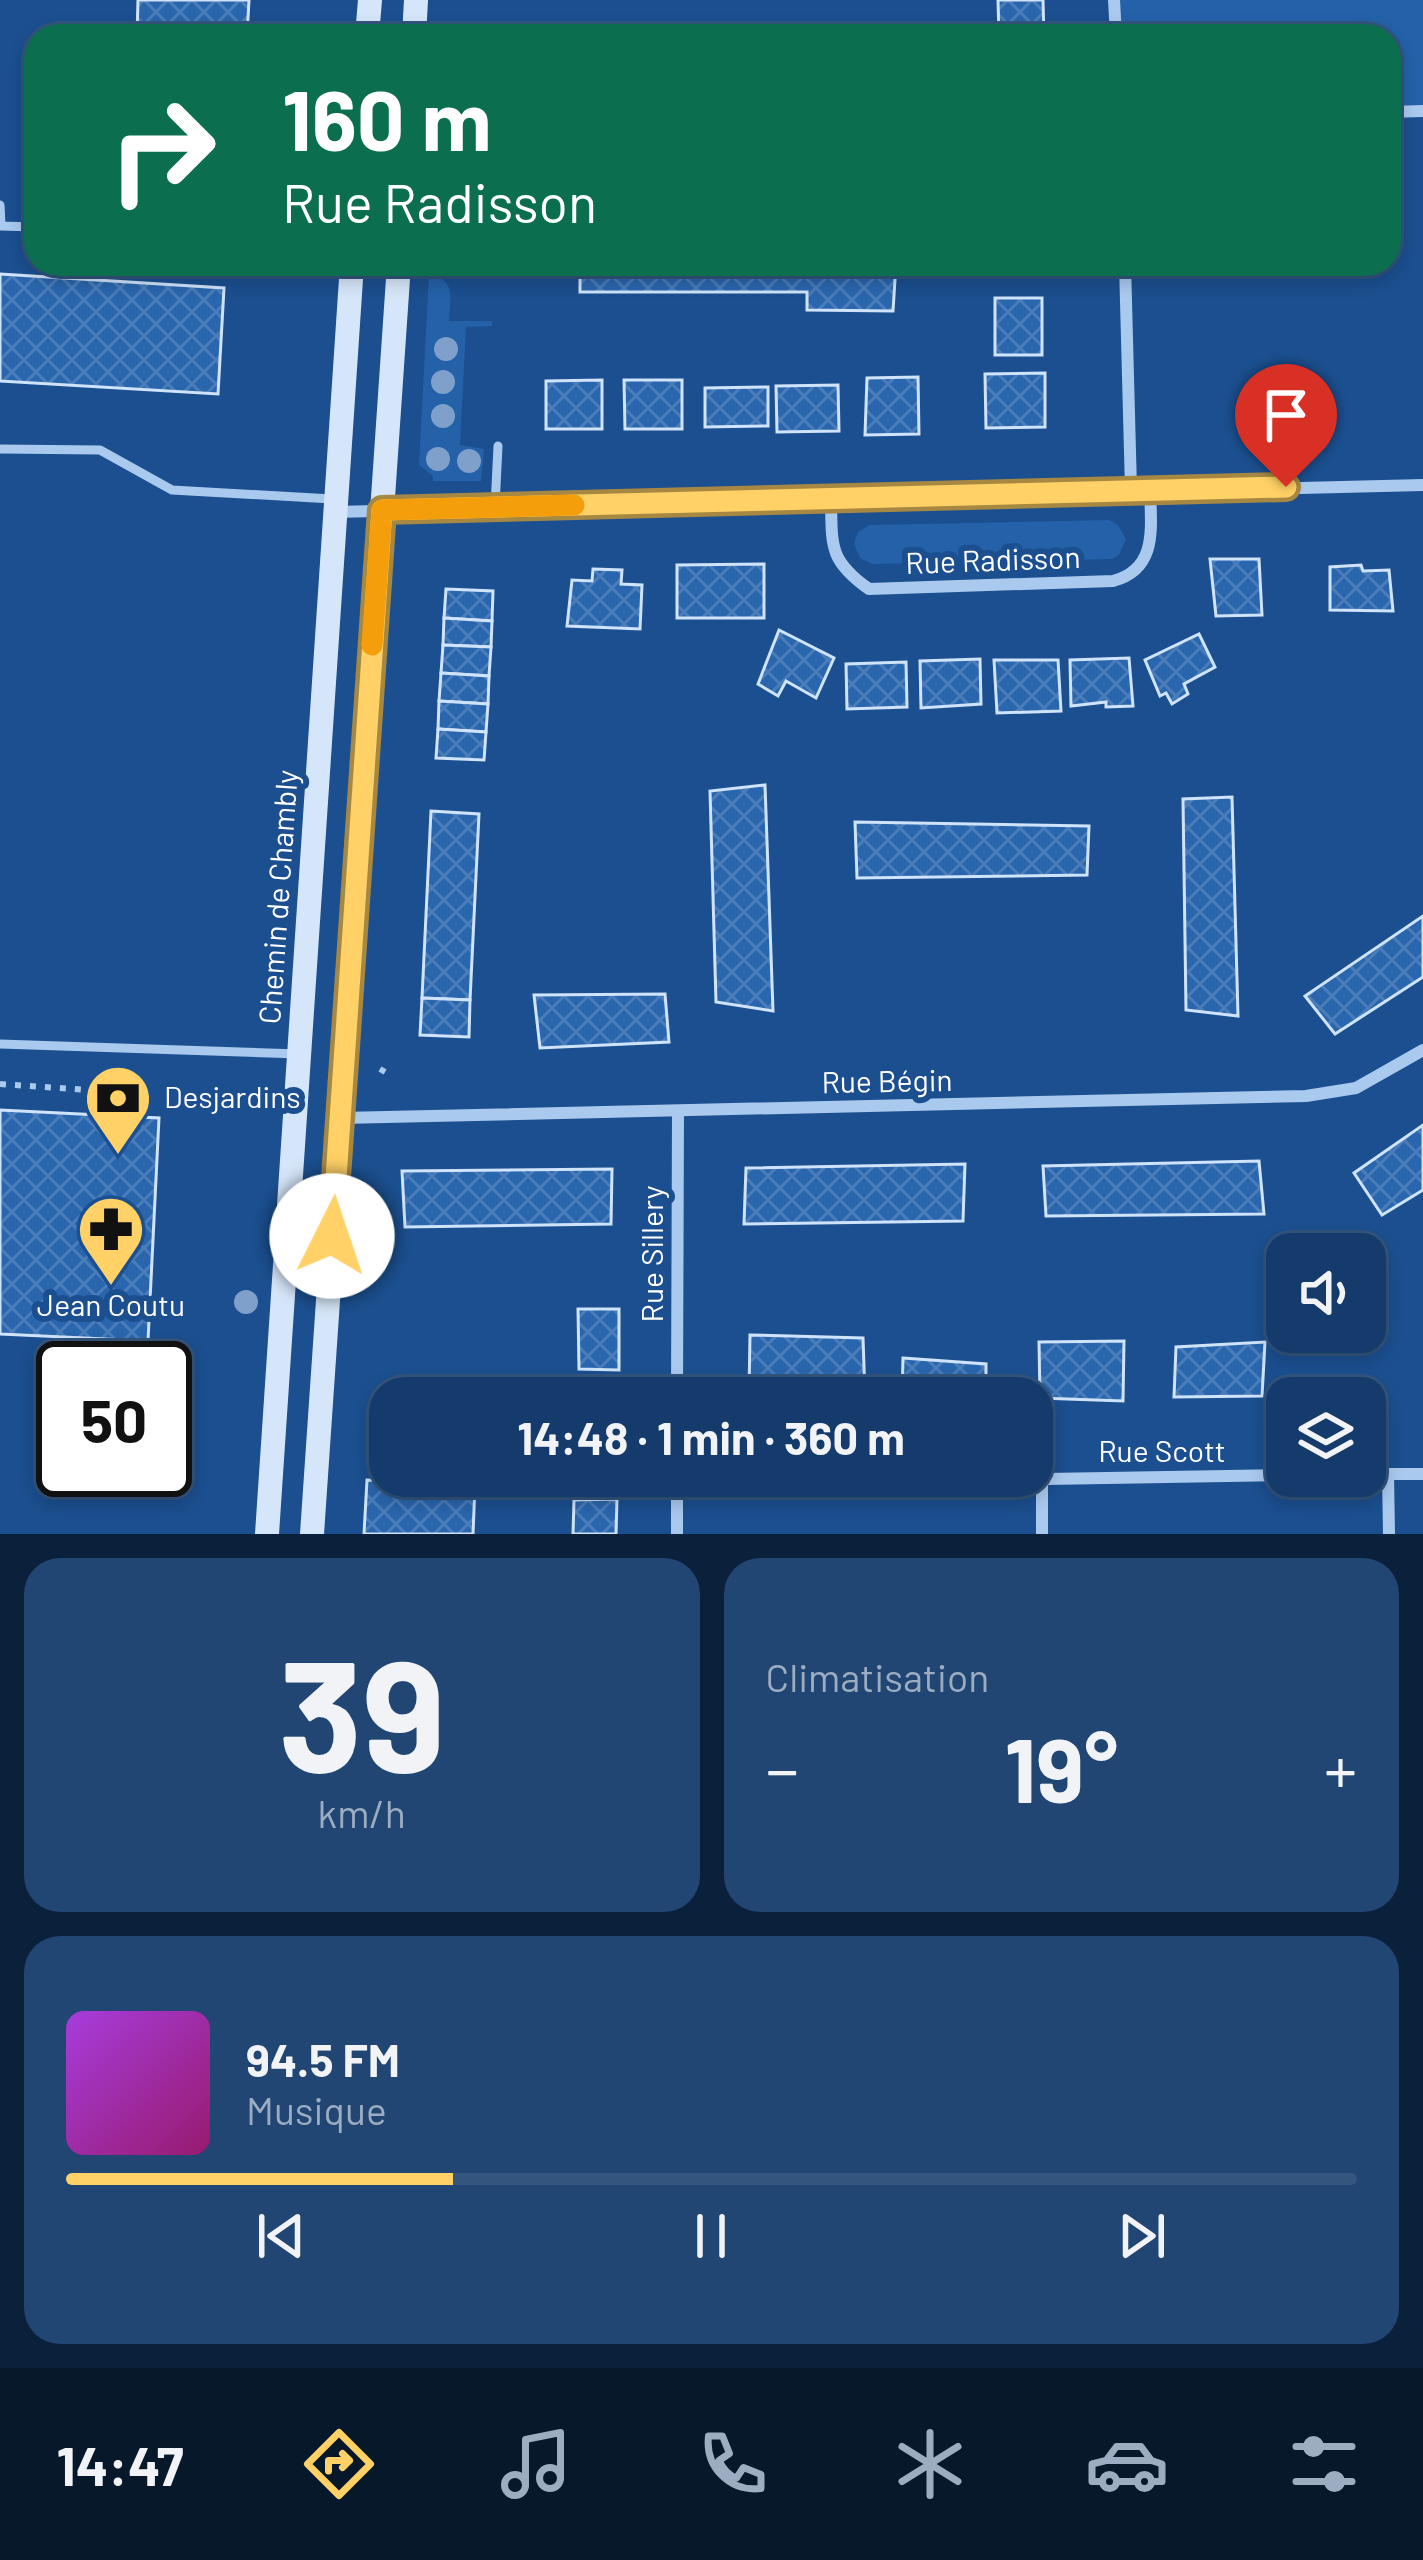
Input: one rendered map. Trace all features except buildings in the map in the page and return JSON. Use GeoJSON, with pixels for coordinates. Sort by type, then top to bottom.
{"type":"FeatureCollection","features":[{"type":"Feature","properties":{"kind":"main road","name":"Chemin de Chambly"},"geometry":{"type":"LineString","coordinates":[[267,1534],[351,276]]}},
{"type":"Feature","properties":{"kind":"main road"},"geometry":{"type":"LineString","coordinates":[[311,1534],[399,276]]}},
{"type":"Feature","properties":{"kind":"street"},"geometry":{"type":"LineString","coordinates":[[1125,276],[1131,489]]}},
{"type":"Feature","properties":{"kind":"street"},"geometry":{"type":"LineString","coordinates":[[335,506],[382,510],[1423,484]]}},
{"type":"Feature","properties":{"kind":"street","name":"Rue Radisson"},"geometry":{"type":"LineString","coordinates":[[830,498],[832,538],[843,571],[869,589],[891,589],[1113,581],[1131,576],[1144,562],[1151,528],[1150,489]]}},
{"type":"Feature","properties":{"kind":"street","name":"Rue Bégin"},"geometry":{"type":"LineString","coordinates":[[341,1118],[1306,1096],[1356,1088],[1423,1050]]}},
{"type":"Feature","properties":{"kind":"street","name":"Rue Sillery"},"geometry":{"type":"LineString","coordinates":[[677,1111],[677,1377]]}},
{"type":"Feature","properties":{"kind":"street"},"geometry":{"type":"LineString","coordinates":[[1389,1534],[1388,1474],[1423,1474]]}},
{"type":"Feature","properties":{"kind":"street","name":"Rue Scott"},"geometry":{"type":"LineString","coordinates":[[1053,1477],[1266,1475]]}},
{"type":"Feature","properties":{"kind":"street"},"geometry":{"type":"LineString","coordinates":[[677,1497],[677,1534]]}},
{"type":"Feature","properties":{"kind":"street"},"geometry":{"type":"LineString","coordinates":[[1042,1497],[1042,1534]]}},
{"type":"Feature","properties":{"kind":"lane"},"geometry":{"type":"LineString","coordinates":[[0,205],[0,225]]}},
{"type":"Feature","properties":{"kind":"lane"},"geometry":{"type":"LineString","coordinates":[[495,507],[498,446]]}},
{"type":"Feature","properties":{"kind":"lane"},"geometry":{"type":"LineString","coordinates":[[0,449],[100,450],[172,490],[335,506]]}},
{"type":"Feature","properties":{"kind":"lane"},"geometry":{"type":"LineString","coordinates":[[0,1044],[299,1054]]}},
{"type":"Feature","properties":{"kind":"path"},"geometry":{"type":"LineString","coordinates":[[133,1117],[140,1049]]}},
{"type":"Feature","properties":{"kind":"path"},"geometry":{"type":"LineString","coordinates":[[0,1084],[135,1093]]}},
{"type":"Feature","properties":{"kind":"shaded area"},"geometry":{"type":"Polygon","coordinates":[[[1114,0],[1423,0],[1423,111],[1401,112],[1401,24],[1115,24],[1114,0]]]}},
{"type":"Feature","properties":{"kind":"shaded area"},"geometry":{"type":"Polygon","coordinates":[[[429,276],[435,276],[448,285],[449,321],[492,321],[492,326],[466,327],[460,445],[484,449],[481,481],[433,481],[419,465],[429,276]]]}},
{"type":"Feature","properties":{"kind":"shaded area"},"geometry":{"type":"Polygon","coordinates":[[[1109,520],[1126,539],[1112,559],[872,564],[860,558],[854,544],[858,532],[869,525],[1109,520]]]}},
{"type":"Feature","properties":{"kind":"slow traffic"},"geometry":{"type":"LineString","coordinates":[[372,645],[382,510],[574,505]]}},
{"type":"Feature","properties":{"kind":"place","name":"Desjardins"},"geometry":{"type":"Point","coordinates":[118,1157]}},
{"type":"Feature","properties":{"kind":"place","name":"Jean Coutu"},"geometry":{"type":"Point","coordinates":[111,1288]}},
{"type":"Feature","properties":{"kind":"route"},"geometry":{"type":"LineString","coordinates":[[332,1236],[382,510],[1286,487]]}}]}
